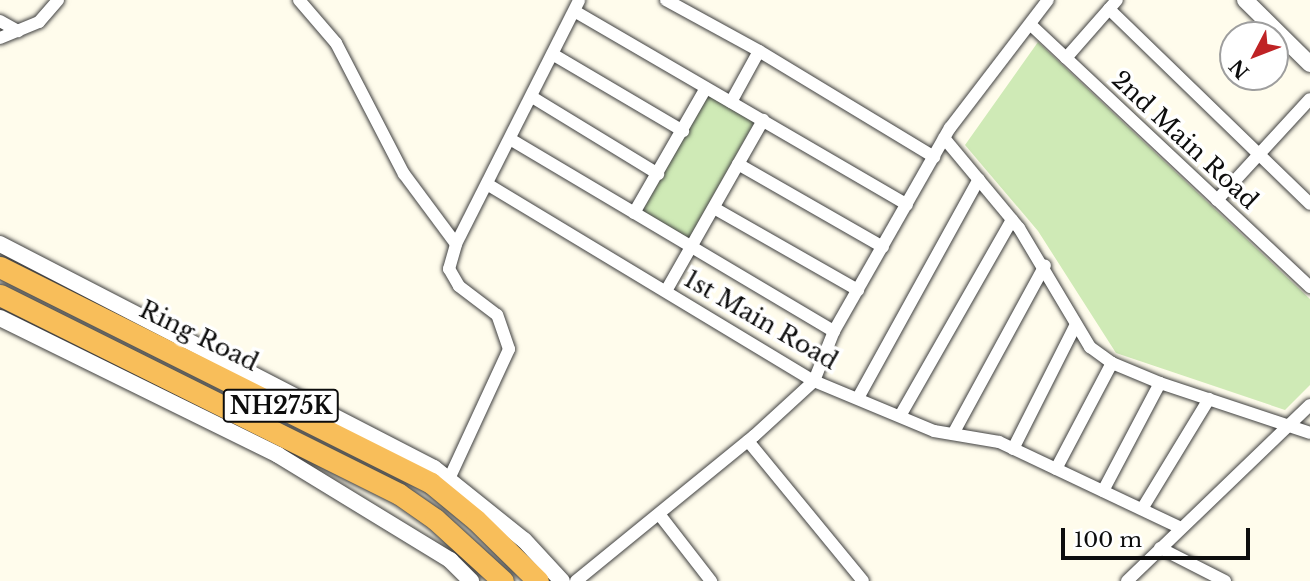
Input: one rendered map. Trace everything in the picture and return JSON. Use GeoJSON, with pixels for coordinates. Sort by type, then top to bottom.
{"type":"FeatureCollection","features":[{"type":"Feature","properties":{"kind":"highway","name":"Ring Road"},"geometry":{"type":"LineString","coordinates":[[0,267],[431,483],[476,520],[538,581]]}},
{"type":"Feature","properties":{"kind":"highway","name":"NH275K"},"geometry":{"type":"LineString","coordinates":[[0,295],[399,494],[455,536],[503,581]]}},
{"type":"Feature","properties":{"kind":"street"},"geometry":{"type":"LineString","coordinates":[[0,38],[39,22],[58,0]]}},
{"type":"Feature","properties":{"kind":"street"},"geometry":{"type":"LineString","coordinates":[[299,0],[335,43],[404,174],[456,244]]}},
{"type":"Feature","properties":{"kind":"street"},"geometry":{"type":"LineString","coordinates":[[666,0],[760,51],[934,157]]}},
{"type":"Feature","properties":{"kind":"street"},"geometry":{"type":"LineString","coordinates":[[576,581],[748,441],[814,381],[834,331],[944,138],[1048,0]]}},
{"type":"Feature","properties":{"kind":"street"},"geometry":{"type":"LineString","coordinates":[[1245,0],[1310,64]]}},
{"type":"Feature","properties":{"kind":"street"},"geometry":{"type":"LineString","coordinates":[[1066,58],[1113,4],[1310,204]]}},
{"type":"Feature","properties":{"kind":"street"},"geometry":{"type":"LineString","coordinates":[[449,479],[509,349],[497,315],[450,275],[456,244],[578,6],[706,88],[907,205]]}},
{"type":"Feature","properties":{"kind":"street"},"geometry":{"type":"LineString","coordinates":[[0,21],[18,31]]}},
{"type":"Feature","properties":{"kind":"street","name":"2nd Main Road"},"geometry":{"type":"LineString","coordinates":[[1031,25],[1310,287]]}},
{"type":"Feature","properties":{"kind":"street"},"geometry":{"type":"LineString","coordinates":[[731,102],[760,51]]}},
{"type":"Feature","properties":{"kind":"street"},"geometry":{"type":"LineString","coordinates":[[554,55],[683,131]]}},
{"type":"Feature","properties":{"kind":"street"},"geometry":{"type":"LineString","coordinates":[[634,213],[706,88]]}},
{"type":"Feature","properties":{"kind":"street"},"geometry":{"type":"LineString","coordinates":[[532,97],[658,174]]}},
{"type":"Feature","properties":{"kind":"street"},"geometry":{"type":"LineString","coordinates":[[1217,200],[1310,99]]}},
{"type":"Feature","properties":{"kind":"street"},"geometry":{"type":"LineString","coordinates":[[666,291],[763,120]]}},
{"type":"Feature","properties":{"kind":"street"},"geometry":{"type":"LineString","coordinates":[[944,138],[1012,219],[1045,265],[1075,326],[1112,363],[1160,383],[1310,433]]}},
{"type":"Feature","properties":{"kind":"street"},"geometry":{"type":"LineString","coordinates":[[510,139],[834,331]]}},
{"type":"Feature","properties":{"kind":"street"},"geometry":{"type":"LineString","coordinates":[[738,164],[883,247]]}},
{"type":"Feature","properties":{"kind":"street"},"geometry":{"type":"LineString","coordinates":[[858,398],[979,180]]}},
{"type":"Feature","properties":{"kind":"street","name":"1st Main Road"},"geometry":{"type":"LineString","coordinates":[[487,184],[814,381],[900,416],[953,434],[1013,449],[1181,528]]}},
{"type":"Feature","properties":{"kind":"street"},"geometry":{"type":"LineString","coordinates":[[714,208],[858,290]]}},
{"type":"Feature","properties":{"kind":"street"},"geometry":{"type":"LineString","coordinates":[[900,416],[1012,219]]}},
{"type":"Feature","properties":{"kind":"street"},"geometry":{"type":"LineString","coordinates":[[0,244],[391,442],[449,479],[524,540],[562,581]]}},
{"type":"Feature","properties":{"kind":"street"},"geometry":{"type":"LineString","coordinates":[[953,434],[1045,265]]}},
{"type":"Feature","properties":{"kind":"street"},"geometry":{"type":"LineString","coordinates":[[0,318],[278,455],[450,560],[471,581]]}},
{"type":"Feature","properties":{"kind":"street"},"geometry":{"type":"LineString","coordinates":[[1013,449],[1075,326]]}},
{"type":"Feature","properties":{"kind":"street"},"geometry":{"type":"LineString","coordinates":[[1056,469],[1112,363]]}},
{"type":"Feature","properties":{"kind":"street"},"geometry":{"type":"LineString","coordinates":[[1104,491],[1160,383]]}},
{"type":"Feature","properties":{"kind":"street"},"geometry":{"type":"LineString","coordinates":[[1142,509],[1209,399]]}},
{"type":"Feature","properties":{"kind":"street"},"geometry":{"type":"LineString","coordinates":[[1127,581],[1310,405]]}},
{"type":"Feature","properties":{"kind":"street"},"geometry":{"type":"LineString","coordinates":[[748,441],[863,581]]}},
{"type":"Feature","properties":{"kind":"street"},"geometry":{"type":"LineString","coordinates":[[659,514],[711,581]]}},
{"type":"Feature","properties":{"kind":"street"},"geometry":{"type":"LineString","coordinates":[[1160,548],[1225,581]]}},
{"type":"Feature","properties":{"kind":"green space"},"geometry":{"type":"Polygon","coordinates":[[[1038,42],[1310,299],[1310,385],[1285,410],[1116,353],[1038,231],[965,145],[1038,42]]]}},
{"type":"Feature","properties":{"kind":"green space"},"geometry":{"type":"Polygon","coordinates":[[[708,95],[755,121],[689,238],[642,212],[708,95]]]}}]}
